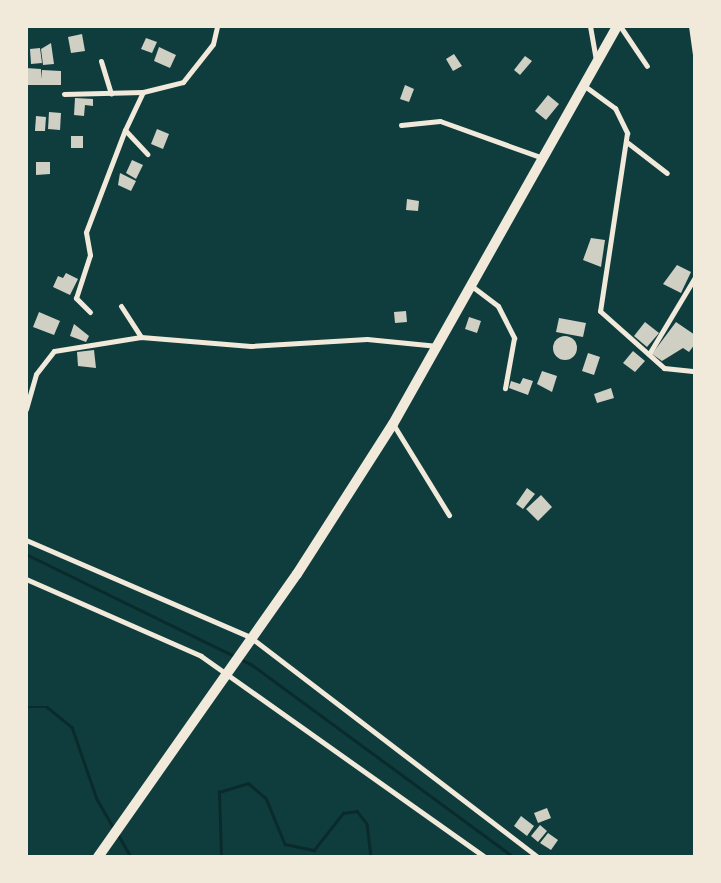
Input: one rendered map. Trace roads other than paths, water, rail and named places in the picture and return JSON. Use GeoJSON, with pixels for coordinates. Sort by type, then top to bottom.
{"type":"FeatureCollection","features":[{"type":"Feature","properties":{"kind":"highway"},"geometry":{"type":"LineString","coordinates":[[101,853],[296,574],[393,424],[546,159],[586,87],[596,61],[619,26]]}},
{"type":"Feature","properties":{"kind":"street"},"geometry":{"type":"LineString","coordinates":[[64,94],[143,92],[183,82],[213,44],[218,26]]}},
{"type":"Feature","properties":{"kind":"street"},"geometry":{"type":"LineString","coordinates":[[590,26],[596,61]]}},
{"type":"Feature","properties":{"kind":"street"},"geometry":{"type":"LineString","coordinates":[[619,26],[647,66]]}},
{"type":"Feature","properties":{"kind":"street"},"geometry":{"type":"LineString","coordinates":[[691,26],[695,55]]}},
{"type":"Feature","properties":{"kind":"street"},"geometry":{"type":"LineString","coordinates":[[101,61],[111,94]]}},
{"type":"Feature","properties":{"kind":"street"},"geometry":{"type":"LineString","coordinates":[[586,87],[615,108],[623,120],[628,143],[600,311],[664,368],[695,371]]}},
{"type":"Feature","properties":{"kind":"street"},"geometry":{"type":"LineString","coordinates":[[90,313],[76,298],[90,255],[86,232],[125,130],[143,92]]}},
{"type":"Feature","properties":{"kind":"street"},"geometry":{"type":"LineString","coordinates":[[401,125],[440,121],[546,159]]}},
{"type":"Feature","properties":{"kind":"street"},"geometry":{"type":"LineString","coordinates":[[125,130],[147,154]]}},
{"type":"Feature","properties":{"kind":"street"},"geometry":{"type":"LineString","coordinates":[[628,143],[667,173]]}},
{"type":"Feature","properties":{"kind":"street"},"geometry":{"type":"LineString","coordinates":[[649,355],[695,277]]}},
{"type":"Feature","properties":{"kind":"street"},"geometry":{"type":"LineString","coordinates":[[473,287],[498,306],[514,338],[505,387]]}},
{"type":"Feature","properties":{"kind":"street"},"geometry":{"type":"LineString","coordinates":[[121,306],[141,337]]}},
{"type":"Feature","properties":{"kind":"street"},"geometry":{"type":"LineString","coordinates":[[26,409],[36,374],[54,351],[141,337],[251,346],[367,339],[438,346]]}},
{"type":"Feature","properties":{"kind":"street"},"geometry":{"type":"LineString","coordinates":[[393,424],[449,515]]}},
{"type":"Feature","properties":{"kind":"street"},"geometry":{"type":"LineString","coordinates":[[26,540],[248,640],[538,857]]}},
{"type":"Feature","properties":{"kind":"street"},"geometry":{"type":"LineString","coordinates":[[26,579],[184,648],[227,670],[485,857]]}},
{"type":"Feature","properties":{"kind":"waterway"},"geometry":{"type":"LineString","coordinates":[[26,554],[251,664],[514,857]]}},
{"type":"Feature","properties":{"kind":"waterway"},"geometry":{"type":"LineString","coordinates":[[26,707],[47,707],[72,727],[97,799],[115,830]]}},
{"type":"Feature","properties":{"kind":"waterway"},"geometry":{"type":"LineString","coordinates":[[221,857],[219,792],[248,783],[266,798],[285,844],[314,850],[343,813],[357,811],[367,824],[371,857]]}},
{"type":"Feature","properties":{"kind":"waterway"},"geometry":{"type":"LineString","coordinates":[[119,836],[131,857]]}}]}
